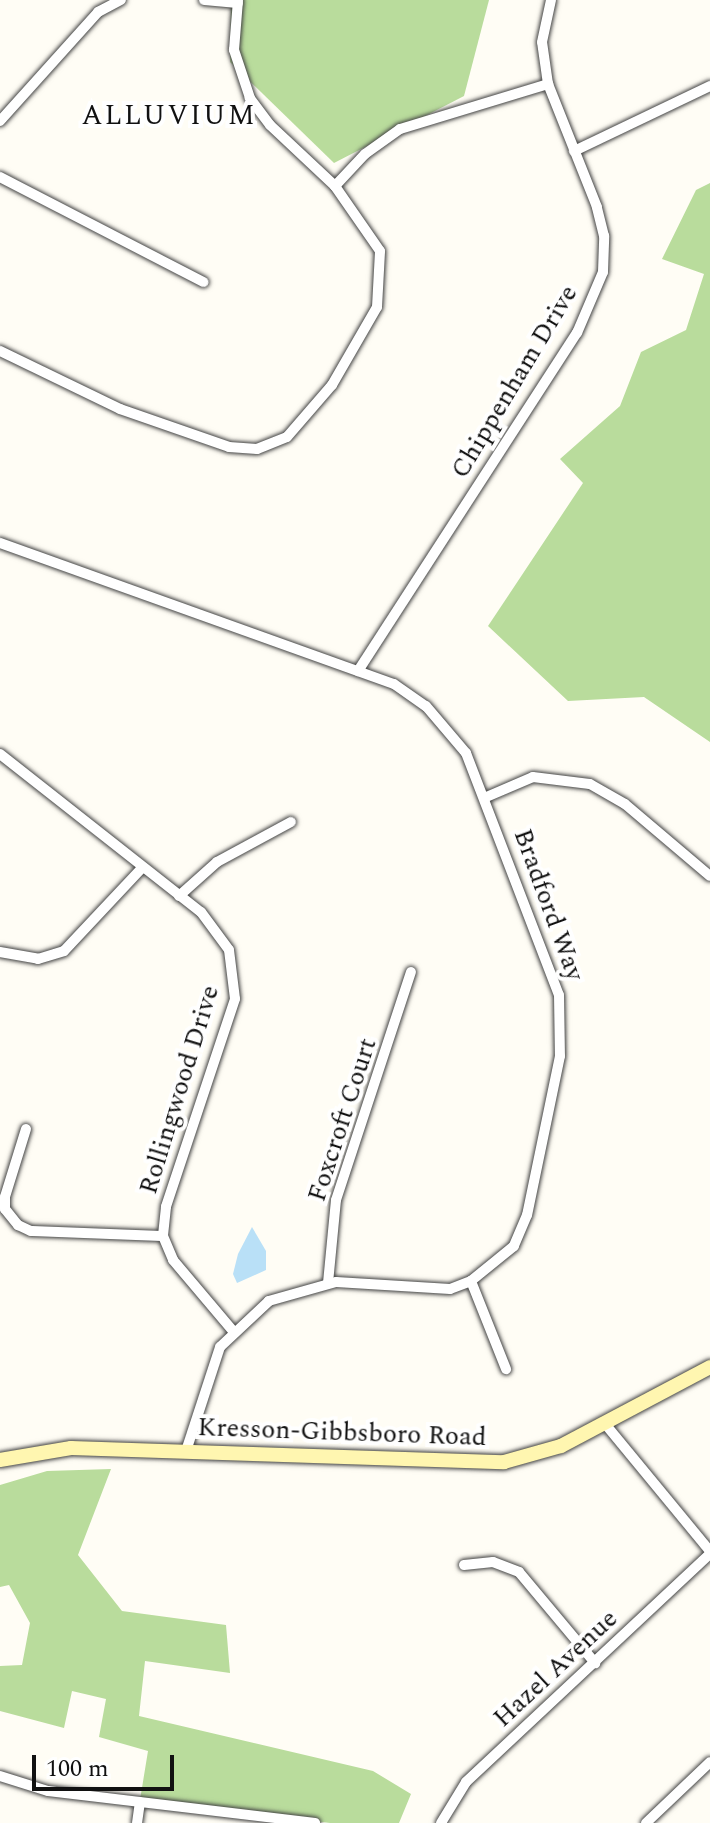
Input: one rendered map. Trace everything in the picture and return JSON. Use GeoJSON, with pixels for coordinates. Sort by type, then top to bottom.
{"type":"FeatureCollection","features":[{"type":"Feature","properties":{"kind":"street"},"geometry":{"type":"LineString","coordinates":[[0,121],[98,12],[121,0]]}},
{"type":"Feature","properties":{"kind":"street"},"geometry":{"type":"LineString","coordinates":[[0,351],[107,404],[190,434],[229,447],[270,446],[306,420],[377,307],[380,251],[335,186],[270,125],[250,98],[234,50],[238,2],[204,0]]}},
{"type":"Feature","properties":{"kind":"street","name":"Chippenham Drive"},"geometry":{"type":"LineString","coordinates":[[358,671],[592,307],[603,272],[604,236],[548,84],[542,42],[551,0]]}},
{"type":"Feature","properties":{"kind":"street"},"geometry":{"type":"LineString","coordinates":[[335,186],[365,154],[400,129],[548,84]]}},
{"type":"Feature","properties":{"kind":"street"},"geometry":{"type":"LineString","coordinates":[[574,151],[710,86]]}},
{"type":"Feature","properties":{"kind":"street"},"geometry":{"type":"LineString","coordinates":[[0,177],[203,282]]}},
{"type":"Feature","properties":{"kind":"street","name":"Bradford Way"},"geometry":{"type":"LineString","coordinates":[[0,543],[394,684],[442,721],[466,753],[559,995],[562,1035],[527,1215],[514,1246],[471,1281],[435,1291],[328,1283],[269,1301],[233,1331],[220,1347],[207,1379],[186,1451]]}},
{"type":"Feature","properties":{"kind":"street","name":"Rollingwood Drive"},"geometry":{"type":"LineString","coordinates":[[0,754],[179,896],[219,932],[237,983],[221,1050],[166,1207],[163,1236],[173,1260],[233,1331]]}},
{"type":"Feature","properties":{"kind":"street"},"geometry":{"type":"LineString","coordinates":[[484,798],[533,777],[590,784],[625,804],[710,876]]}},
{"type":"Feature","properties":{"kind":"street"},"geometry":{"type":"LineString","coordinates":[[179,896],[217,862],[291,822]]}},
{"type":"Feature","properties":{"kind":"street"},"geometry":{"type":"LineString","coordinates":[[0,952],[38,959],[64,951],[142,868]]}},
{"type":"Feature","properties":{"kind":"street","name":"Foxcroft Court"},"geometry":{"type":"LineString","coordinates":[[328,1283],[336,1200],[411,972]]}},
{"type":"Feature","properties":{"kind":"street"},"geometry":{"type":"LineString","coordinates":[[26,1129],[5,1197],[5,1209],[18,1225],[31,1231],[163,1236]]}},
{"type":"Feature","properties":{"kind":"street"},"geometry":{"type":"LineString","coordinates":[[471,1281],[506,1369]]}},
{"type":"Feature","properties":{"kind":"street","name":"Kresson-Gibbsboro Road"},"geometry":{"type":"LineString","coordinates":[[0,1460],[71,1448],[504,1462],[540,1454],[606,1425],[710,1367]]}},
{"type":"Feature","properties":{"kind":"street"},"geometry":{"type":"LineString","coordinates":[[606,1425],[710,1553]]}},
{"type":"Feature","properties":{"kind":"street","name":"Hazel Avenue"},"geometry":{"type":"LineString","coordinates":[[441,1823],[466,1782],[710,1553]]}},
{"type":"Feature","properties":{"kind":"street"},"geometry":{"type":"LineString","coordinates":[[464,1565],[493,1562],[519,1572],[595,1663]]}},
{"type":"Feature","properties":{"kind":"street"},"geometry":{"type":"LineString","coordinates":[[646,1823],[710,1762]]}},
{"type":"Feature","properties":{"kind":"street"},"geometry":{"type":"LineString","coordinates":[[0,1776],[48,1791],[315,1823]]}},
{"type":"Feature","properties":{"kind":"street"},"geometry":{"type":"LineString","coordinates":[[137,1823],[140,1802]]}},
{"type":"Feature","properties":{"kind":"green space"},"geometry":{"type":"Polygon","coordinates":[[[231,0],[489,0],[464,96],[334,163],[230,62],[231,0]]]}},
{"type":"Feature","properties":{"kind":"green space"},"geometry":{"type":"Polygon","coordinates":[[[710,183],[710,742],[644,697],[568,701],[488,626],[583,483],[560,459],[620,406],[641,352],[686,330],[704,274],[662,259],[696,190],[710,183]]]}},
{"type":"Feature","properties":{"kind":"green space"},"geometry":{"type":"Polygon","coordinates":[[[111,1469],[78,1555],[122,1611],[226,1625],[230,1673],[145,1661],[139,1716],[373,1771],[411,1794],[399,1823],[330,1823],[140,1800],[148,1751],[99,1737],[106,1699],[72,1691],[64,1728],[0,1711],[0,1666],[22,1665],[30,1623],[9,1585],[0,1587],[0,1485],[47,1471],[111,1469]]]}},
{"type":"Feature","properties":{"kind":"water"},"geometry":{"type":"Polygon","coordinates":[[[252,1227],[266,1251],[266,1270],[237,1283],[233,1274],[238,1254],[252,1227]]]}},
{"type":"Feature","properties":{"kind":"district","name":"ALLUVIUM"},"geometry":{"type":"Point","coordinates":[169,116]}}]}
